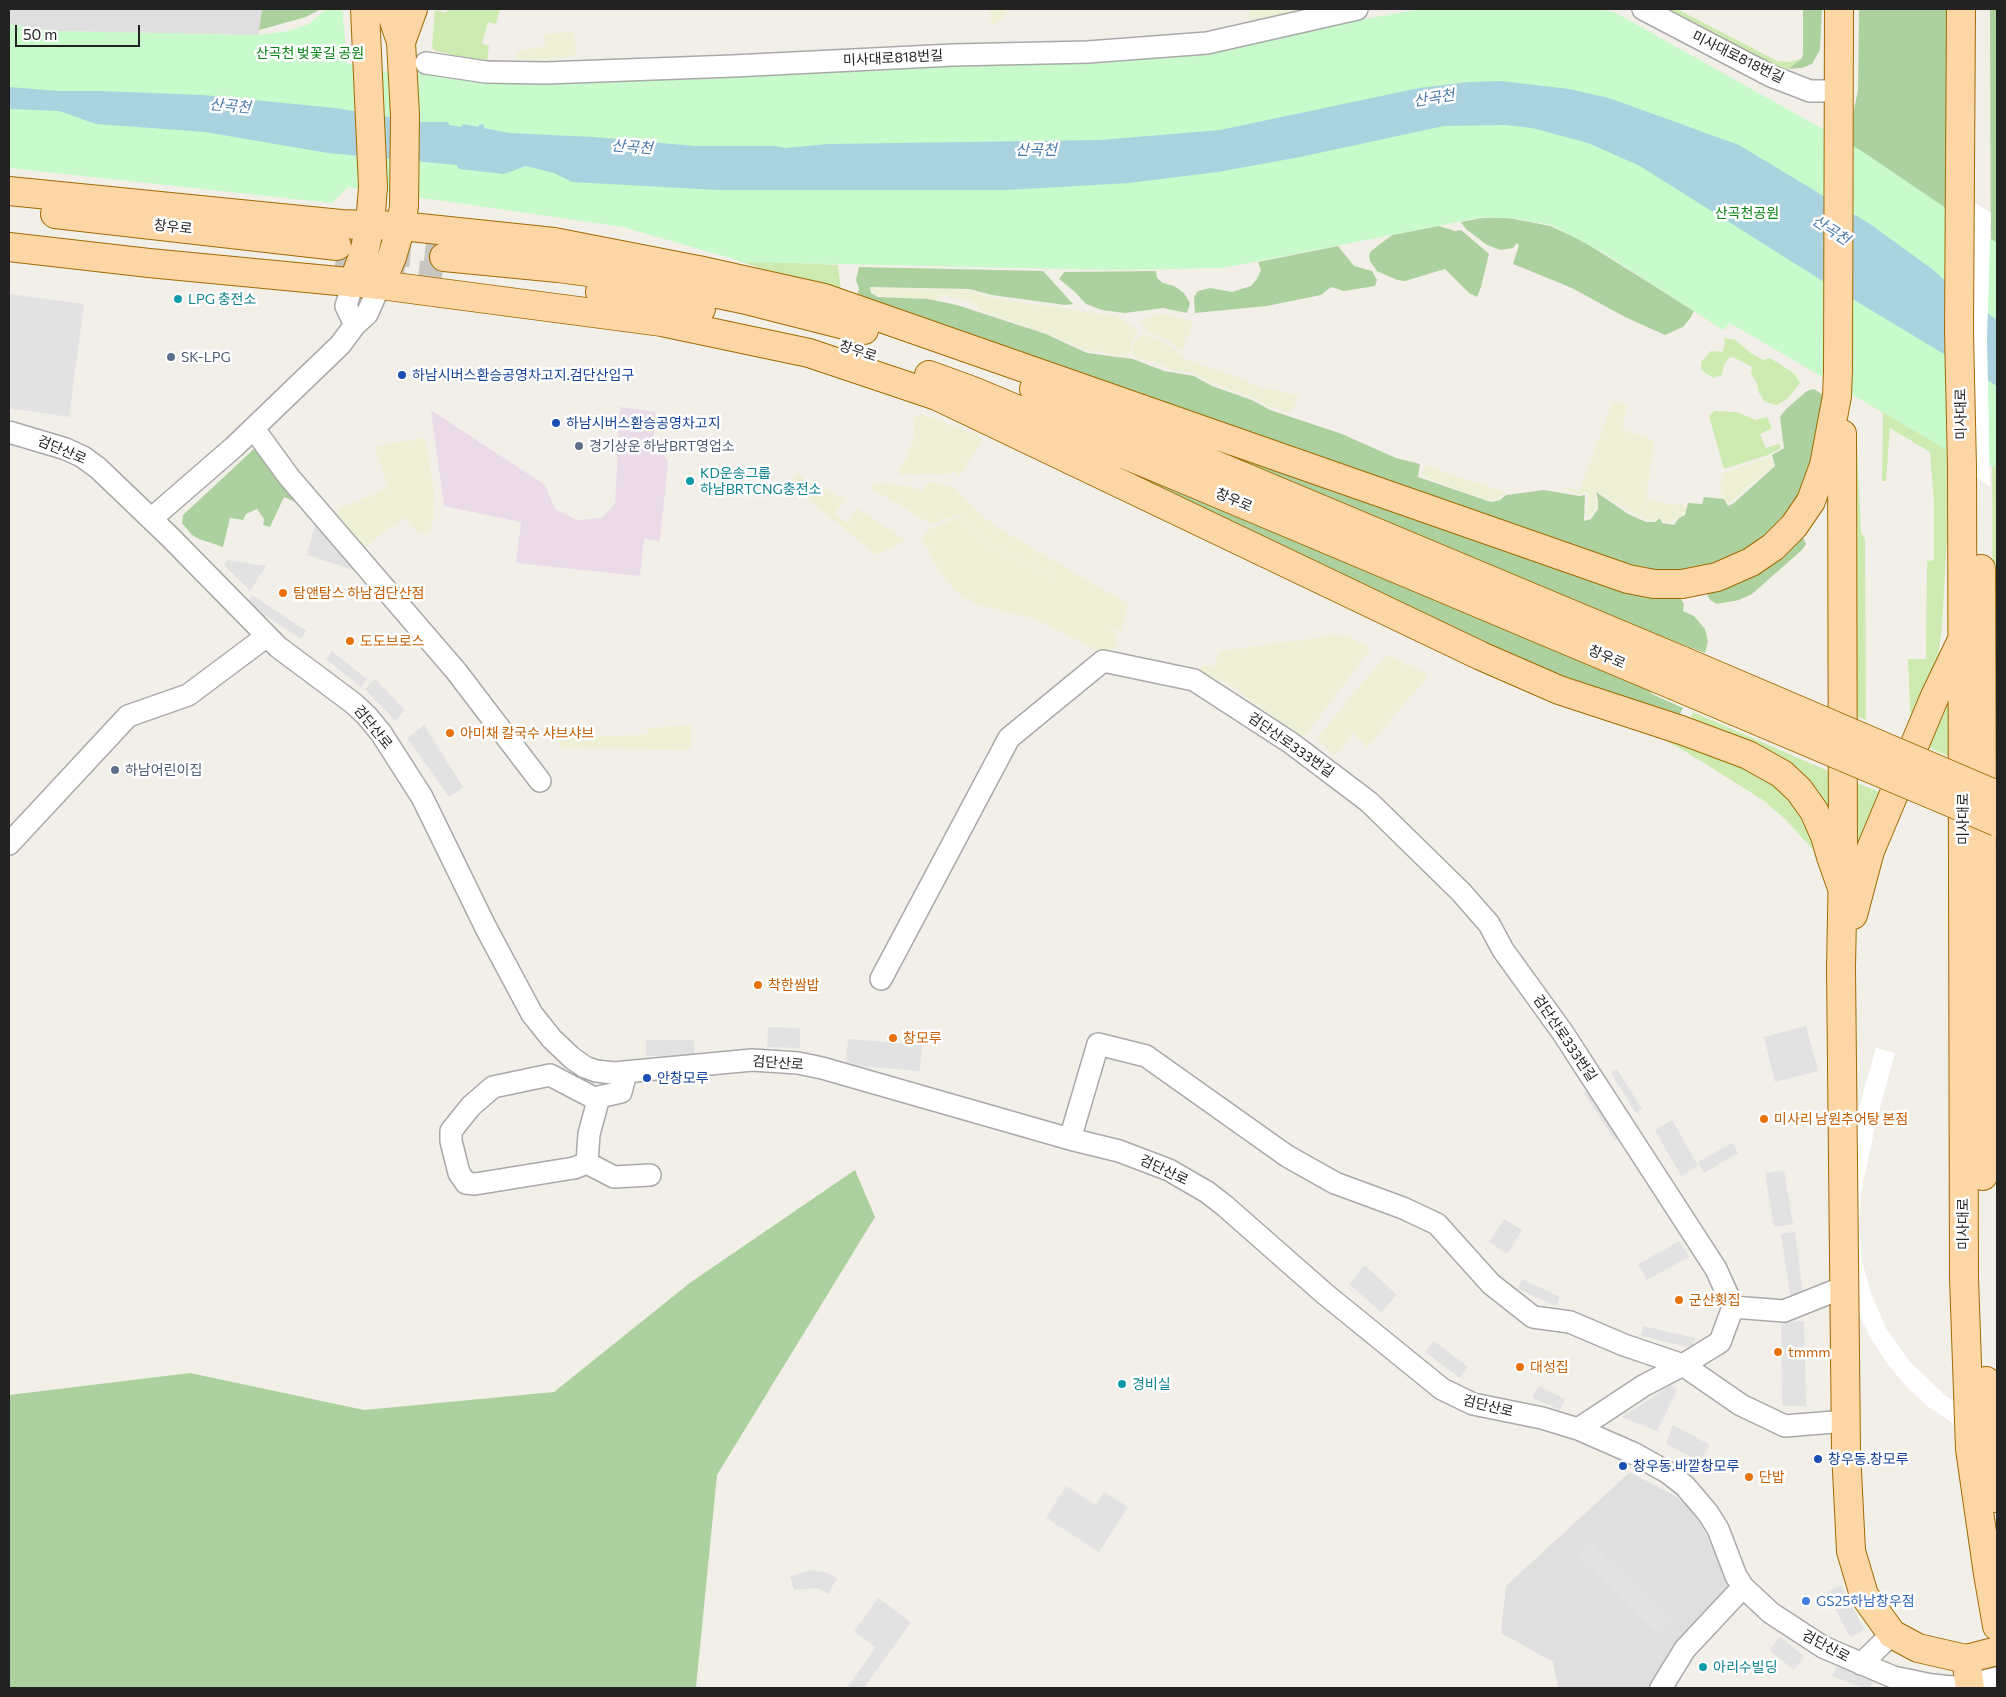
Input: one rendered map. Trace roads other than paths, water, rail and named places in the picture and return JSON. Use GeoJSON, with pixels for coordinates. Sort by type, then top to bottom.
{"type":"FeatureCollection","features":[{"type":"Feature","properties":{"kind":"main road"},"geometry":{"type":"LineString","coordinates":[[9,247],[149,263],[342,264],[364,253],[370,225],[373,187],[365,9]]}},
{"type":"Feature","properties":{"kind":"main road"},"geometry":{"type":"LineString","coordinates":[[380,285],[392,257],[404,206],[405,115],[401,42],[390,9]]}},
{"type":"Feature","properties":{"kind":"main road"},"geometry":{"type":"LineString","coordinates":[[401,42],[413,9]]}},
{"type":"Feature","properties":{"kind":"main road"},"geometry":{"type":"LineString","coordinates":[[1839,9],[1837,383],[1842,435],[1841,968],[1846,1421],[1851,1551],[1864,1595],[1892,1634],[1969,1678],[1997,1651]]}},
{"type":"Feature","properties":{"kind":"main road"},"geometry":{"type":"LineString","coordinates":[[1838,46],[1846,9]]}},
{"type":"Feature","properties":{"kind":"main road","name":"미사대로"},"geometry":{"type":"LineString","coordinates":[[1961,9],[1976,353],[1963,637],[1964,1288],[1970,1449],[1997,1626]]}},
{"type":"Feature","properties":{"kind":"main road","name":"미사대로"},"geometry":{"type":"LineString","coordinates":[[1970,200],[1979,9]]}},
{"type":"Feature","properties":{"kind":"main road"},"geometry":{"type":"LineString","coordinates":[[9,191],[341,224],[400,226],[554,242],[698,270],[824,298],[1619,576],[1654,584],[1682,584],[1717,578],[1751,562],[1773,547],[1794,526],[1811,501],[1819,483],[1824,465],[1837,383]]}},
{"type":"Feature","properties":{"kind":"main road","name":"창우로"},"geometry":{"type":"LineString","coordinates":[[9,209],[342,264]]}},
{"type":"Feature","properties":{"kind":"main road","name":"창우로"},"geometry":{"type":"LineString","coordinates":[[9,228],[342,264]]}},
{"type":"Feature","properties":{"kind":"main road"},"geometry":{"type":"LineString","coordinates":[[342,264],[380,285],[662,322],[809,353],[936,396],[1481,656],[1560,690],[1681,730],[1748,755],[1782,774],[1804,797],[1814,811],[1826,836],[1842,888]]}},
{"type":"Feature","properties":{"kind":"main road","name":"창우로"},"geometry":{"type":"LineString","coordinates":[[443,267],[556,287],[692,307],[738,317],[848,348],[973,391],[1678,673],[1997,822]]}},
{"type":"Feature","properties":{"kind":"main road","name":"미사대로"},"geometry":{"type":"LineString","coordinates":[[1971,473],[1983,640],[1984,1350],[1990,1456],[1997,1519]]}},
{"type":"Feature","properties":{"kind":"main road"},"geometry":{"type":"LineString","coordinates":[[1841,968],[1849,942],[1856,899],[1870,851],[1935,696],[1963,637]]}},
{"type":"Feature","properties":{"kind":"main road"},"geometry":{"type":"LineString","coordinates":[[1678,673],[1997,795]]}},
{"type":"Feature","properties":{"kind":"main road"},"geometry":{"type":"LineString","coordinates":[[1848,1506],[1874,1589],[1886,1611],[1919,1636],[1946,1646],[1984,1645],[1997,1638]]}},
{"type":"Feature","properties":{"kind":"street","name":"미사대로818번길"},"geometry":{"type":"LineString","coordinates":[[426,63],[486,72],[546,73],[953,55],[1088,52],[1207,43],[1356,9]]}},
{"type":"Feature","properties":{"kind":"street","name":"미사대로818번길"},"geometry":{"type":"LineString","coordinates":[[1643,9],[1771,76],[1810,91],[1838,91]]}},
{"type":"Feature","properties":{"kind":"street"},"geometry":{"type":"LineString","coordinates":[[342,264],[346,306],[354,325]]}},
{"type":"Feature","properties":{"kind":"street"},"geometry":{"type":"LineString","coordinates":[[151,519],[254,429],[340,345],[354,325],[367,314],[380,285]]}},
{"type":"Feature","properties":{"kind":"street"},"geometry":{"type":"LineString","coordinates":[[254,429],[289,477],[456,671],[540,781]]}},
{"type":"Feature","properties":{"kind":"street","name":"검단산로"},"geometry":{"type":"LineString","coordinates":[[9,432],[66,449],[98,468],[267,636],[300,665],[353,703],[381,733],[425,804],[516,987],[532,1014],[552,1039],[572,1058],[585,1067],[596,1072],[626,1073],[752,1060],[798,1063],[822,1068],[1146,1160],[1176,1174],[1207,1192],[1395,1353],[1442,1389],[1457,1398],[1473,1404],[1542,1418],[1578,1429],[1633,1453],[1667,1472],[1684,1486],[1708,1513],[1718,1529],[1736,1576],[1743,1587],[1754,1599],[1786,1624],[1824,1647],[1893,1677],[1946,1687],[1969,1678],[1997,1678]]}},
{"type":"Feature","properties":{"kind":"street"},"geometry":{"type":"LineString","coordinates":[[9,844],[128,716],[188,695],[267,636]]}},
{"type":"Feature","properties":{"kind":"street","name":"검단산로333번길"},"geometry":{"type":"LineString","coordinates":[[881,979],[1009,738],[1103,661],[1194,680],[1291,743],[1369,802],[1460,892],[1489,924],[1503,950],[1580,1058],[1716,1269],[1734,1307]]}},
{"type":"Feature","properties":{"kind":"street"},"geometry":{"type":"LineString","coordinates":[[1070,1139],[1098,1044],[1146,1056],[1287,1156],[1335,1182],[1403,1208],[1437,1224],[1491,1284],[1533,1317],[1570,1322],[1624,1345],[1683,1365],[1741,1405],[1785,1426],[1846,1421]]}},
{"type":"Feature","properties":{"kind":"street"},"geometry":{"type":"LineString","coordinates":[[626,1073],[621,1092],[594,1098],[550,1075],[493,1087],[471,1106],[451,1131],[451,1141],[459,1173],[466,1183],[475,1184],[556,1171],[574,1168],[587,1163],[614,1177],[650,1175]]}},
{"type":"Feature","properties":{"kind":"street"},"geometry":{"type":"LineString","coordinates":[[587,1163],[589,1134],[599,1097]]}},
{"type":"Feature","properties":{"kind":"street"},"geometry":{"type":"LineString","coordinates":[[1578,1429],[1643,1386],[1683,1365],[1720,1342],[1734,1307],[1784,1311],[1844,1287]]}},
{"type":"Feature","properties":{"kind":"street"},"geometry":{"type":"LineString","coordinates":[[1661,1688],[1685,1649],[1743,1587]]}},
{"type":"Feature","properties":{"kind":"street","name":"검단산로"},"geometry":{"type":"LineString","coordinates":[[1861,1664],[1892,1634]]}},
{"type":"Feature","properties":{"kind":"water","name":"산곡천"},"geometry":{"type":"Polygon","coordinates":[[[1501,81],[1569,89],[1609,98],[1739,145],[1870,224],[1997,320],[1997,386],[1821,280],[1640,166],[1588,143],[1532,128],[1505,125],[1444,126],[1300,157],[1218,172],[1129,183],[1007,190],[718,190],[572,182],[554,173],[526,166],[504,174],[459,169],[457,165],[328,153],[205,132],[96,124],[59,111],[9,109],[9,87],[59,91],[203,95],[335,108],[420,122],[448,122],[449,125],[461,127],[463,124],[478,127],[480,124],[484,125],[484,128],[509,133],[594,137],[695,146],[775,146],[785,148],[828,144],[1100,140],[1220,130],[1419,88],[1469,82],[1501,81]]]}},
{"type":"Feature","properties":{"kind":"tunnel"},"geometry":{"type":"LineString","coordinates":[[341,246],[444,257]]}},
{"type":"Feature","properties":{"kind":"tunnel"},"geometry":{"type":"LineString","coordinates":[[335,265],[442,277]]}},
{"type":"Feature","properties":{"kind":"place","name":"LPG 충전소"},"geometry":{"type":"Point","coordinates":[178,299]}},
{"type":"Feature","properties":{"kind":"place","name":"SK-LPG"},"geometry":{"type":"Point","coordinates":[171,357]}},
{"type":"Feature","properties":{"kind":"place","name":"하남시버스환승공영차고지.검단산입구"},"geometry":{"type":"Point","coordinates":[402,375]}},
{"type":"Feature","properties":{"kind":"place","name":"하남시버스환승공영차고지"},"geometry":{"type":"Point","coordinates":[556,423]}},
{"type":"Feature","properties":{"kind":"place","name":"경기상운 하남BRT영업소"},"geometry":{"type":"Point","coordinates":[579,446]}},
{"type":"Feature","properties":{"kind":"place","name":"KD운송그룹 하남BRTCNG충전소"},"geometry":{"type":"Point","coordinates":[690,481]}},
{"type":"Feature","properties":{"kind":"place","name":"탐앤탐스 하남검단산점"},"geometry":{"type":"Point","coordinates":[283,593]}},
{"type":"Feature","properties":{"kind":"place","name":"도도브로스"},"geometry":{"type":"Point","coordinates":[350,641]}},
{"type":"Feature","properties":{"kind":"place","name":"아미채 칼국수 샤브샤브"},"geometry":{"type":"Point","coordinates":[450,733]}},
{"type":"Feature","properties":{"kind":"place","name":"하남어린이집"},"geometry":{"type":"Point","coordinates":[115,770]}},
{"type":"Feature","properties":{"kind":"place","name":"착한쌈밥"},"geometry":{"type":"Point","coordinates":[758,985]}},
{"type":"Feature","properties":{"kind":"place","name":"창모루"},"geometry":{"type":"Point","coordinates":[893,1038]}},
{"type":"Feature","properties":{"kind":"place","name":"안창모루"},"geometry":{"type":"Point","coordinates":[647,1078]}},
{"type":"Feature","properties":{"kind":"place","name":"미사리 남원추어탕 본점"},"geometry":{"type":"Point","coordinates":[1764,1119]}},
{"type":"Feature","properties":{"kind":"place","name":"군산횟집"},"geometry":{"type":"Point","coordinates":[1679,1300]}},
{"type":"Feature","properties":{"kind":"place","name":"tmmm"},"geometry":{"type":"Point","coordinates":[1778,1352]}},
{"type":"Feature","properties":{"kind":"place","name":"대성집"},"geometry":{"type":"Point","coordinates":[1520,1367]}},
{"type":"Feature","properties":{"kind":"place","name":"경비실"},"geometry":{"type":"Point","coordinates":[1122,1384]}},
{"type":"Feature","properties":{"kind":"place","name":"창우동.창모루"},"geometry":{"type":"Point","coordinates":[1818,1459]}},
{"type":"Feature","properties":{"kind":"place","name":"창우동.바깥창모루"},"geometry":{"type":"Point","coordinates":[1623,1466]}},
{"type":"Feature","properties":{"kind":"place","name":"단밥"},"geometry":{"type":"Point","coordinates":[1749,1477]}},
{"type":"Feature","properties":{"kind":"place","name":"GS25하남창우점"},"geometry":{"type":"Point","coordinates":[1806,1601]}},
{"type":"Feature","properties":{"kind":"place","name":"아리수빌딩"},"geometry":{"type":"Point","coordinates":[1703,1667]}},
{"type":"Feature","properties":{"kind":"park label","name":"산곡천 벚꽃길 공원"},"geometry":{"type":"Point","coordinates":[310,53]}},
{"type":"Feature","properties":{"kind":"park label","name":"산곡천공원"},"geometry":{"type":"Point","coordinates":[1747,213]}}]}
